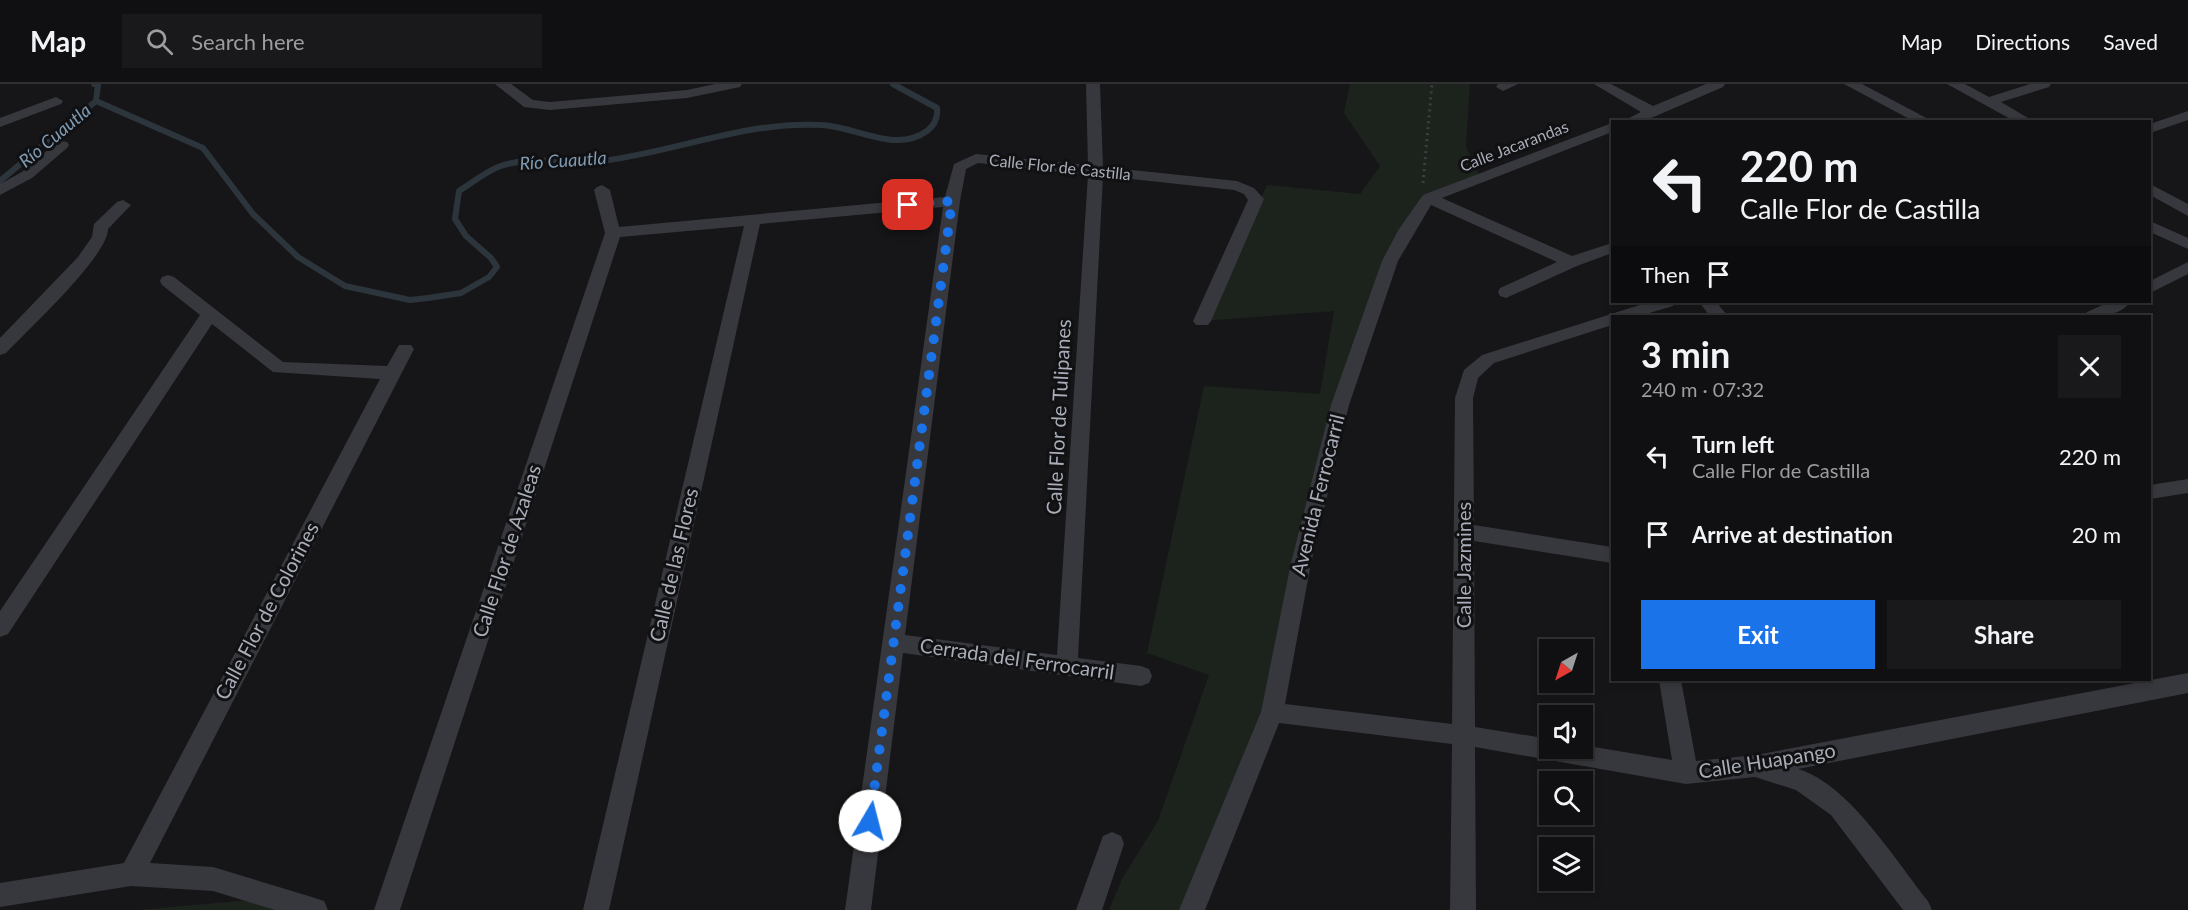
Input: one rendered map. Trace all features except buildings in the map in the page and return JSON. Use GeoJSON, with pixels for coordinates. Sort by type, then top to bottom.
{"type":"FeatureCollection","features":[{"type":"Feature","properties":{"kind":"street"},"geometry":{"type":"LineString","coordinates":[[502,84],[529,104],[550,106],[687,93],[735,84]]}},
{"type":"Feature","properties":{"kind":"street","name":"Calle Flor de Tulipanes"},"geometry":{"type":"LineString","coordinates":[[1067,666],[1096,171],[1093,84]]}},
{"type":"Feature","properties":{"kind":"street"},"geometry":{"type":"LineString","coordinates":[[1601,84],[1652,112]]}},
{"type":"Feature","properties":{"kind":"street"},"geometry":{"type":"LineString","coordinates":[[1633,120],[1718,84]]}},
{"type":"Feature","properties":{"kind":"street"},"geometry":{"type":"LineString","coordinates":[[1851,84],[1923,120]]}},
{"type":"Feature","properties":{"kind":"street"},"geometry":{"type":"LineString","coordinates":[[1954,84],[2024,120]]}},
{"type":"Feature","properties":{"kind":"street"},"geometry":{"type":"LineString","coordinates":[[1990,101],[2044,84]]}},
{"type":"Feature","properties":{"kind":"street"},"geometry":{"type":"LineString","coordinates":[[0,123],[56,101]]}},
{"type":"Feature","properties":{"kind":"street"},"geometry":{"type":"LineString","coordinates":[[2151,129],[2188,115]]}},
{"type":"Feature","properties":{"kind":"street","name":"Calle Jacarandas"},"geometry":{"type":"LineString","coordinates":[[1428,198],[1611,127]]}},
{"type":"Feature","properties":{"kind":"street"},"geometry":{"type":"LineString","coordinates":[[0,190],[27,175],[62,145]]}},
{"type":"Feature","properties":{"kind":"street","name":"Calle Flor de Castilla"},"geometry":{"type":"LineString","coordinates":[[952,201],[959,167],[976,158],[1237,186],[1249,191],[1256,199],[1203,321]]}},
{"type":"Feature","properties":{"kind":"street"},"geometry":{"type":"LineString","coordinates":[[602,190],[613,233],[952,201],[858,910]]}},
{"type":"Feature","properties":{"kind":"street"},"geometry":{"type":"LineString","coordinates":[[2151,190],[2188,211]]}},
{"type":"Feature","properties":{"kind":"street"},"geometry":{"type":"LineString","coordinates":[[1428,198],[1571,262]]}},
{"type":"Feature","properties":{"kind":"street","name":"Avenida Ferrocarril"},"geometry":{"type":"LineString","coordinates":[[1192,910],[1272,712],[1301,563],[1340,405],[1390,261],[1407,229],[1428,198]]}},
{"type":"Feature","properties":{"kind":"street"},"geometry":{"type":"LineString","coordinates":[[0,349],[84,261],[100,237],[100,228],[123,205]]}},
{"type":"Feature","properties":{"kind":"street","name":"Calle de las Flores"},"geometry":{"type":"LineString","coordinates":[[596,910],[753,220]]}},
{"type":"Feature","properties":{"kind":"street"},"geometry":{"type":"LineString","coordinates":[[2151,226],[2188,244]]}},
{"type":"Feature","properties":{"kind":"street","name":"Calle Flor de Azaleas"},"geometry":{"type":"LineString","coordinates":[[387,910],[613,233]]}},
{"type":"Feature","properties":{"kind":"street"},"geometry":{"type":"LineString","coordinates":[[1506,292],[1571,262],[1611,248]]}},
{"type":"Feature","properties":{"kind":"street"},"geometry":{"type":"LineString","coordinates":[[2151,287],[2188,268]]}},
{"type":"Feature","properties":{"kind":"street"},"geometry":{"type":"LineString","coordinates":[[168,281],[279,368],[391,373]]}},
{"type":"Feature","properties":{"kind":"street"},"geometry":{"type":"LineString","coordinates":[[1624,315],[1664,303]]}},
{"type":"Feature","properties":{"kind":"street"},"geometry":{"type":"LineString","coordinates":[[1708,303],[1718,315]]}},
{"type":"Feature","properties":{"kind":"street"},"geometry":{"type":"LineString","coordinates":[[2095,315],[2120,303]]}},
{"type":"Feature","properties":{"kind":"street"},"geometry":{"type":"LineString","coordinates":[[0,628],[210,314]]}},
{"type":"Feature","properties":{"kind":"street","name":"Calle Jazmines"},"geometry":{"type":"LineString","coordinates":[[1463,910],[1464,398],[1470,375],[1488,359],[1611,319]]}},
{"type":"Feature","properties":{"kind":"street","name":"Calle Flor de Colorines"},"geometry":{"type":"LineString","coordinates":[[131,874],[405,349]]}},
{"type":"Feature","properties":{"kind":"street"},"geometry":{"type":"LineString","coordinates":[[2151,492],[2188,486]]}},
{"type":"Feature","properties":{"kind":"street"},"geometry":{"type":"LineString","coordinates":[[1465,532],[1611,555]]}},
{"type":"Feature","properties":{"kind":"street","name":"Cerrada del Ferrocarril"},"geometry":{"type":"LineString","coordinates":[[894,643],[1141,676]]}},
{"type":"Feature","properties":{"kind":"street"},"geometry":{"type":"LineString","coordinates":[[1670,681],[1686,773]]}},
{"type":"Feature","properties":{"kind":"street","name":"Calle Huapango"},"geometry":{"type":"LineString","coordinates":[[1272,712],[1462,735],[1686,773],[1756,766],[2188,683]]}},
{"type":"Feature","properties":{"kind":"street"},"geometry":{"type":"LineString","coordinates":[[1756,766],[1803,781],[1839,807],[1918,910]]}},
{"type":"Feature","properties":{"kind":"street"},"geometry":{"type":"LineString","coordinates":[[1089,910],[1112,844]]}},
{"type":"Feature","properties":{"kind":"street"},"geometry":{"type":"LineString","coordinates":[[0,895],[131,874],[213,879],[315,910]]}},
{"type":"Feature","properties":{"kind":"path"},"geometry":{"type":"LineString","coordinates":[[1428,198],[1422,181],[1432,84]]}},
{"type":"Feature","properties":{"kind":"shaded area"},"geometry":{"type":"Polygon","coordinates":[[[1350,84],[1470,84],[1466,147],[1481,178],[1428,198],[1407,229],[1328,452],[1272,712],[1197,910],[1109,910],[1123,877],[1158,821],[1209,675],[1147,653],[1204,386],[1320,394],[1334,311],[1202,321],[1267,185],[1360,194],[1380,166],[1344,113],[1350,84]]]}},
{"type":"Feature","properties":{"kind":"shaded area"},"geometry":{"type":"Polygon","coordinates":[[[274,898],[310,910],[138,910],[274,898]]]}},
{"type":"Feature","properties":{"kind":"waterway"},"geometry":{"type":"LineString","coordinates":[[94,84],[98,85],[96,101]]}},
{"type":"Feature","properties":{"kind":"waterway","name":"Río Cuautla"},"geometry":{"type":"LineString","coordinates":[[96,101],[203,148],[253,214],[298,257],[345,286],[410,300],[461,293],[489,277],[497,267],[491,258],[466,236],[455,219],[459,191],[498,167],[536,160],[602,161],[630,157],[738,132],[793,125],[834,126],[875,137],[902,140],[927,131],[935,121],[937,108],[893,84]]}},
{"type":"Feature","properties":{"kind":"waterway","name":"Río Cuautla"},"geometry":{"type":"LineString","coordinates":[[0,181],[96,101]]}},
{"type":"Feature","properties":{"kind":"route"},"geometry":{"type":"LineString","coordinates":[[870,821],[952,201],[908,205]]}}]}
